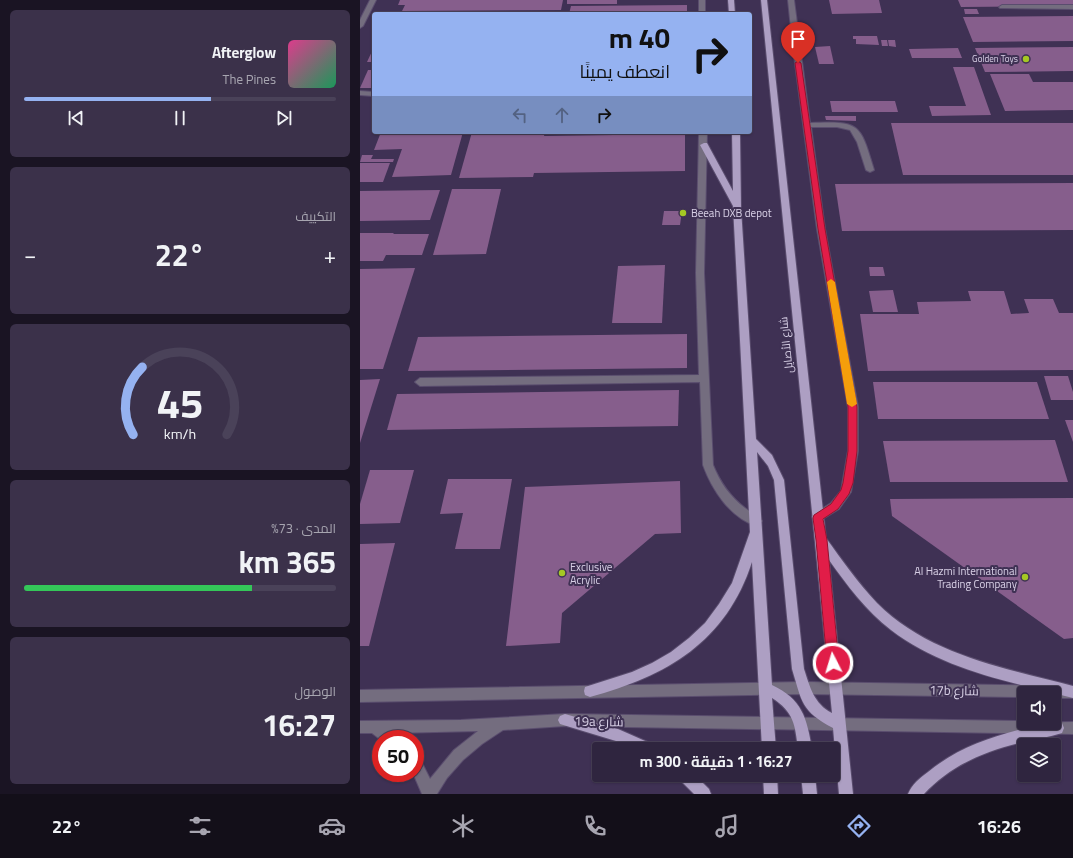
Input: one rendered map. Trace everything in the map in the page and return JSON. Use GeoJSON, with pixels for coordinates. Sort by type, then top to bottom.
{"type":"FeatureCollection","features":[{"type":"Feature","properties":{"kind":"main road"},"geometry":{"type":"LineString","coordinates":[[731,0],[732,12]]}},
{"type":"Feature","properties":{"kind":"main road","name":"شارع الأصايل"},"geometry":{"type":"LineString","coordinates":[[764,0],[821,540],[838,724]]}},
{"type":"Feature","properties":{"kind":"main road"},"geometry":{"type":"LineString","coordinates":[[736,134],[737,208],[769,742]]}},
{"type":"Feature","properties":{"kind":"main road"},"geometry":{"type":"LineString","coordinates":[[704,145],[737,208]]}},
{"type":"Feature","properties":{"kind":"main road"},"geometry":{"type":"LineString","coordinates":[[751,441],[769,458],[779,480],[795,651],[804,688],[810,702],[820,714],[838,724],[846,794]]}},
{"type":"Feature","properties":{"kind":"main road"},"geometry":{"type":"LineString","coordinates":[[590,691],[614,685],[658,667],[695,641],[727,604],[737,586],[756,524]]}},
{"type":"Feature","properties":{"kind":"main road"},"geometry":{"type":"LineString","coordinates":[[821,540],[862,595],[874,608],[901,631],[920,643],[940,654],[962,662],[1073,692]]}},
{"type":"Feature","properties":{"kind":"main road"},"geometry":{"type":"LineString","coordinates":[[766,689],[776,693],[792,706],[802,724],[804,742]]}},
{"type":"Feature","properties":{"kind":"main road"},"geometry":{"type":"LineString","coordinates":[[565,720],[618,735],[633,742]]}},
{"type":"Feature","properties":{"kind":"main road"},"geometry":{"type":"LineString","coordinates":[[915,794],[940,769],[961,755],[985,745],[1048,730]]}},
{"type":"Feature","properties":{"kind":"main road"},"geometry":{"type":"LineString","coordinates":[[692,782],[704,794]]}},
{"type":"Feature","properties":{"kind":"main road"},"geometry":{"type":"LineString","coordinates":[[770,782],[771,794]]}},
{"type":"Feature","properties":{"kind":"main road"},"geometry":{"type":"LineString","coordinates":[[809,782],[810,794]]}},
{"type":"Feature","properties":{"kind":"street"},"geometry":{"type":"LineString","coordinates":[[364,20],[373,0]]}},
{"type":"Feature","properties":{"kind":"street"},"geometry":{"type":"LineString","coordinates":[[702,0],[702,12]]}},
{"type":"Feature","properties":{"kind":"street"},"geometry":{"type":"LineString","coordinates":[[791,0],[822,229],[853,407],[853,451],[846,492],[835,506],[818,518]]}},
{"type":"Feature","properties":{"kind":"street"},"geometry":{"type":"LineString","coordinates":[[1002,7],[1073,6]]}},
{"type":"Feature","properties":{"kind":"street"},"geometry":{"type":"LineString","coordinates":[[360,93],[372,94]]}},
{"type":"Feature","properties":{"kind":"street"},"geometry":{"type":"LineString","coordinates":[[807,126],[842,124],[853,128],[860,136],[870,170]]}},
{"type":"Feature","properties":{"kind":"street"},"geometry":{"type":"LineString","coordinates":[[704,134],[700,273],[707,454],[711,475],[720,491],[733,506],[756,524]]}},
{"type":"Feature","properties":{"kind":"street"},"geometry":{"type":"LineString","coordinates":[[420,382],[704,378]]}},
{"type":"Feature","properties":{"kind":"street"},"geometry":{"type":"LineString","coordinates":[[360,696],[835,688]]}},
{"type":"Feature","properties":{"kind":"street","name":"17b شارع"},"geometry":{"type":"LineString","coordinates":[[835,688],[1073,692]]}},
{"type":"Feature","properties":{"kind":"street","name":"19a شارع"},"geometry":{"type":"LineString","coordinates":[[360,728],[500,724],[565,720],[838,724]]}},
{"type":"Feature","properties":{"kind":"street"},"geometry":{"type":"LineString","coordinates":[[429,794],[454,760],[483,734],[500,724]]}},
{"type":"Feature","properties":{"kind":"street"},"geometry":{"type":"LineString","coordinates":[[838,724],[1017,727]]}},
{"type":"Feature","properties":{"kind":"street"},"geometry":{"type":"LineString","coordinates":[[374,727],[378,730]]}},
{"type":"Feature","properties":{"kind":"street"},"geometry":{"type":"LineString","coordinates":[[1061,728],[1073,728]]}},
{"type":"Feature","properties":{"kind":"street"},"geometry":{"type":"LineString","coordinates":[[424,781],[429,794]]}},
{"type":"Feature","properties":{"kind":"building"},"geometry":{"type":"Polygon","coordinates":[[[400,0],[563,0],[561,10],[402,11],[405,5],[398,5],[400,0]]]}},
{"type":"Feature","properties":{"kind":"building"},"geometry":{"type":"Polygon","coordinates":[[[567,0],[617,0],[617,4],[567,4],[567,0]]]}},
{"type":"Feature","properties":{"kind":"building"},"geometry":{"type":"Polygon","coordinates":[[[829,0],[879,0],[882,13],[832,14],[829,0]]]}},
{"type":"Feature","properties":{"kind":"building"},"geometry":{"type":"Polygon","coordinates":[[[958,0],[1073,0],[1073,6],[961,7],[958,0]]]}},
{"type":"Feature","properties":{"kind":"building"},"geometry":{"type":"Polygon","coordinates":[[[687,5],[687,12],[570,12],[571,6],[687,5]]]}},
{"type":"Feature","properties":{"kind":"building"},"geometry":{"type":"Polygon","coordinates":[[[964,9],[977,9],[979,14],[965,14],[964,9]]]}},
{"type":"Feature","properties":{"kind":"building"},"geometry":{"type":"Polygon","coordinates":[[[1073,16],[1073,41],[973,42],[963,17],[1073,16]]]}},
{"type":"Feature","properties":{"kind":"building"},"geometry":{"type":"Polygon","coordinates":[[[853,36],[877,36],[879,45],[856,44],[856,39],[853,39],[853,36]]]}},
{"type":"Feature","properties":{"kind":"building"},"geometry":{"type":"Polygon","coordinates":[[[881,40],[887,40],[888,46],[882,46],[881,40]]]}},
{"type":"Feature","properties":{"kind":"building"},"geometry":{"type":"Polygon","coordinates":[[[888,40],[895,40],[896,47],[889,46],[888,40]]]}},
{"type":"Feature","properties":{"kind":"building"},"geometry":{"type":"Polygon","coordinates":[[[830,46],[834,64],[819,64],[815,47],[830,46]]]}},
{"type":"Feature","properties":{"kind":"building","name":"Golden Toys"},"geometry":{"type":"Polygon","coordinates":[[[1073,47],[1073,71],[985,72],[975,48],[1073,47]]]}},
{"type":"Feature","properties":{"kind":"building"},"geometry":{"type":"Polygon","coordinates":[[[958,48],[962,58],[912,58],[909,49],[958,48]]]}},
{"type":"Feature","properties":{"kind":"building"},"geometry":{"type":"Polygon","coordinates":[[[372,51],[372,62],[367,62],[372,51]]]}},
{"type":"Feature","properties":{"kind":"building"},"geometry":{"type":"Polygon","coordinates":[[[953,67],[974,67],[991,115],[932,116],[929,106],[966,106],[953,67]]]}},
{"type":"Feature","properties":{"kind":"building"},"geometry":{"type":"Polygon","coordinates":[[[368,70],[372,70],[372,88],[360,88],[368,70]]]}},
{"type":"Feature","properties":{"kind":"building"},"geometry":{"type":"Polygon","coordinates":[[[990,74],[1029,74],[1033,82],[1073,82],[1073,110],[1005,111],[990,74]]]}},
{"type":"Feature","properties":{"kind":"building"},"geometry":{"type":"Polygon","coordinates":[[[830,101],[895,101],[898,112],[832,112],[830,101]]]}},
{"type":"Feature","properties":{"kind":"building"},"geometry":{"type":"Polygon","coordinates":[[[825,116],[856,116],[856,121],[826,120],[825,116]]]}},
{"type":"Feature","properties":{"kind":"building"},"geometry":{"type":"Polygon","coordinates":[[[891,123],[1073,123],[1073,175],[903,175],[891,123]]]}},
{"type":"Feature","properties":{"kind":"building"},"geometry":{"type":"Polygon","coordinates":[[[380,134],[462,134],[451,175],[392,177],[402,149],[374,150],[380,134]]]}},
{"type":"Feature","properties":{"kind":"building"},"geometry":{"type":"Polygon","coordinates":[[[471,134],[544,134],[544,136],[685,134],[685,171],[534,173],[533,177],[459,178],[471,134]]]}},
{"type":"Feature","properties":{"kind":"building"},"geometry":{"type":"Polygon","coordinates":[[[362,155],[373,155],[371,159],[394,159],[393,162],[360,162],[362,155]]]}},
{"type":"Feature","properties":{"kind":"building"},"geometry":{"type":"Polygon","coordinates":[[[360,163],[390,163],[383,182],[360,182],[360,163]]]}},
{"type":"Feature","properties":{"kind":"building"},"geometry":{"type":"Polygon","coordinates":[[[1073,183],[1073,230],[842,231],[835,184],[1073,183]]]}},
{"type":"Feature","properties":{"kind":"building"},"geometry":{"type":"Polygon","coordinates":[[[452,189],[501,189],[486,254],[433,255],[452,189]]]}},
{"type":"Feature","properties":{"kind":"building"},"geometry":{"type":"Polygon","coordinates":[[[440,190],[430,220],[360,221],[360,191],[440,190]]]}},
{"type":"Feature","properties":{"kind":"building"},"geometry":{"type":"Polygon","coordinates":[[[664,211],[682,211],[680,225],[662,225],[664,211]]]}},
{"type":"Feature","properties":{"kind":"building"},"geometry":{"type":"Polygon","coordinates":[[[360,233],[429,234],[422,255],[386,255],[383,261],[360,261],[360,233]]]}},
{"type":"Feature","properties":{"kind":"building"},"geometry":{"type":"Polygon","coordinates":[[[665,265],[662,323],[612,323],[618,266],[665,265]]]}},
{"type":"Feature","properties":{"kind":"building"},"geometry":{"type":"Polygon","coordinates":[[[869,267],[883,267],[885,276],[870,276],[869,267]]]}},
{"type":"Feature","properties":{"kind":"building"},"geometry":{"type":"Polygon","coordinates":[[[415,268],[383,369],[360,369],[360,269],[415,268]]]}},
{"type":"Feature","properties":{"kind":"building"},"geometry":{"type":"Polygon","coordinates":[[[893,290],[898,312],[873,312],[869,291],[893,290]]]}},
{"type":"Feature","properties":{"kind":"building"},"geometry":{"type":"Polygon","coordinates":[[[968,291],[1004,291],[1011,314],[1029,313],[1024,299],[1053,299],[1059,313],[1073,313],[1073,370],[868,371],[860,314],[919,314],[917,302],[971,301],[968,291]]]}},
{"type":"Feature","properties":{"kind":"building"},"geometry":{"type":"Polygon","coordinates":[[[687,334],[687,368],[408,371],[418,337],[687,334]]]}},
{"type":"Feature","properties":{"kind":"building"},"geometry":{"type":"Polygon","coordinates":[[[1044,376],[1068,376],[1073,392],[1073,400],[1051,400],[1044,376]]]}},
{"type":"Feature","properties":{"kind":"building"},"geometry":{"type":"Polygon","coordinates":[[[380,379],[360,443],[360,380],[380,379]]]}},
{"type":"Feature","properties":{"kind":"building"},"geometry":{"type":"Polygon","coordinates":[[[873,382],[1037,382],[1049,419],[878,419],[873,382]]]}},
{"type":"Feature","properties":{"kind":"building"},"geometry":{"type":"Polygon","coordinates":[[[679,390],[678,426],[387,430],[397,394],[679,390]]]}},
{"type":"Feature","properties":{"kind":"building"},"geometry":{"type":"Polygon","coordinates":[[[1065,420],[1073,420],[1073,442],[1065,420]]]}},
{"type":"Feature","properties":{"kind":"building"},"geometry":{"type":"Polygon","coordinates":[[[1055,440],[1068,482],[890,482],[883,441],[1055,440]]]}},
{"type":"Feature","properties":{"kind":"building"},"geometry":{"type":"Polygon","coordinates":[[[370,470],[414,470],[400,523],[360,524],[360,504],[370,470]]]}},
{"type":"Feature","properties":{"kind":"building"},"geometry":{"type":"Polygon","coordinates":[[[448,479],[512,479],[500,549],[455,549],[463,513],[440,514],[448,479]]]}},
{"type":"Feature","properties":{"kind":"building","name":"Exclusive Acrylic"},"geometry":{"type":"Polygon","coordinates":[[[680,481],[681,533],[655,534],[562,613],[560,643],[506,646],[525,487],[680,481]]]}},
{"type":"Feature","properties":{"kind":"building","name":"Al Hazmi International Trading Company"},"geometry":{"type":"Polygon","coordinates":[[[1073,498],[1073,638],[1064,639],[892,516],[890,499],[1073,498]]]}},
{"type":"Feature","properties":{"kind":"building"},"geometry":{"type":"Polygon","coordinates":[[[395,543],[369,646],[360,646],[360,544],[395,543]]]}},
{"type":"Feature","properties":{"kind":"slow traffic"},"geometry":{"type":"LineString","coordinates":[[831,282],[852,404]]}},
{"type":"Feature","properties":{"kind":"place","name":"Golden Toys"},"geometry":{"type":"Point","coordinates":[1026,59]}},
{"type":"Feature","properties":{"kind":"place","name":"Beeah DXB depot"},"geometry":{"type":"Point","coordinates":[683,213]}},
{"type":"Feature","properties":{"kind":"place","name":"Exclusive Acrylic"},"geometry":{"type":"Point","coordinates":[562,573]}},
{"type":"Feature","properties":{"kind":"place","name":"Al Hazmi International Trading Company"},"geometry":{"type":"Point","coordinates":[1025,577]}},
{"type":"Feature","properties":{"kind":"route"},"geometry":{"type":"LineString","coordinates":[[798,63],[822,229],[853,407],[853,451],[846,492],[835,506],[818,518],[833,663]]}}]}
